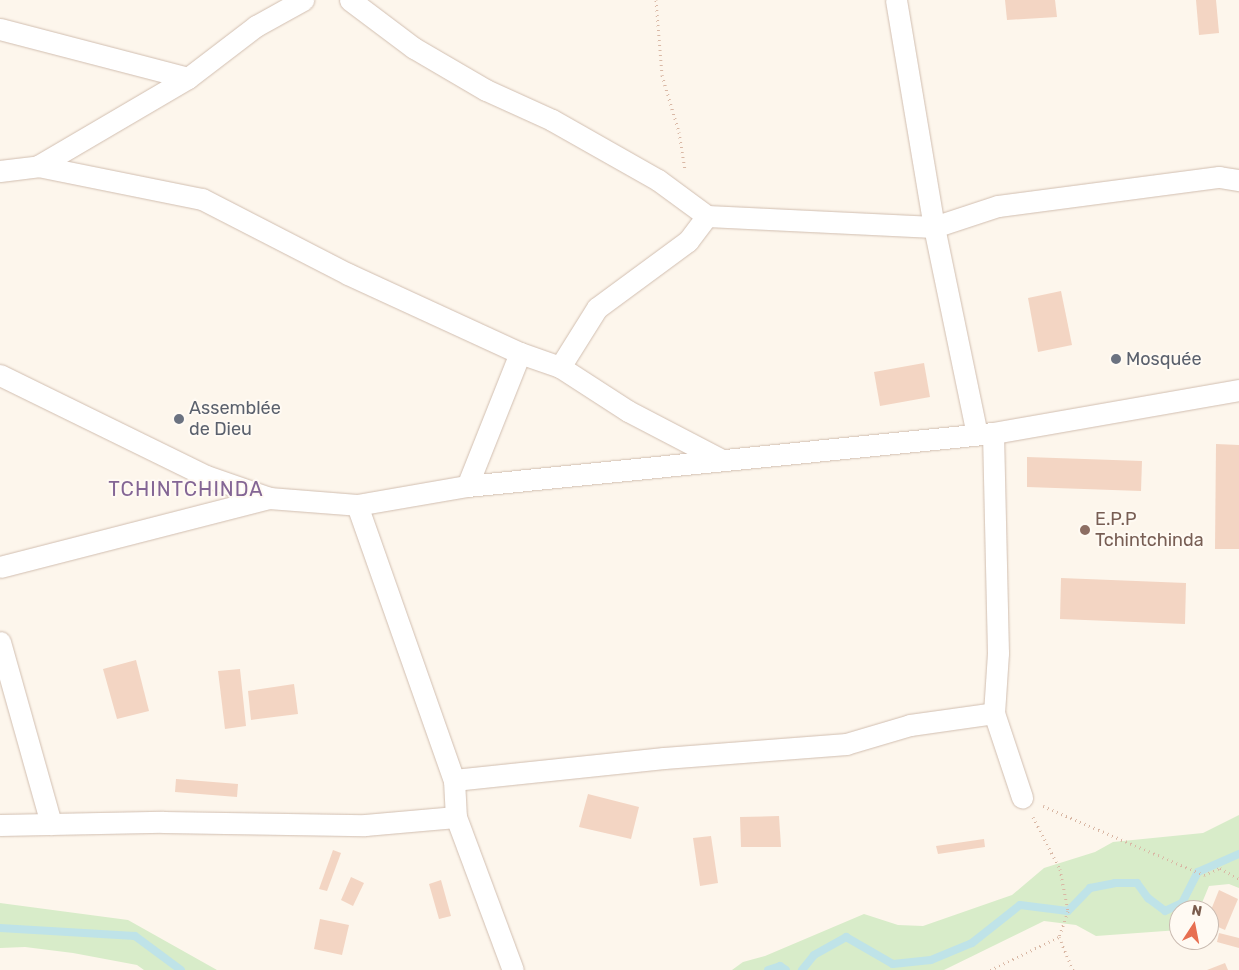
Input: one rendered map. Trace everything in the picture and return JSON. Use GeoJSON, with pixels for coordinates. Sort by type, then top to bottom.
{"type":"FeatureCollection","features":[{"type":"Feature","properties":{"kind":"street"},"geometry":{"type":"LineString","coordinates":[[38,166],[188,78],[256,26],[303,0]]}},
{"type":"Feature","properties":{"kind":"street"},"geometry":{"type":"LineString","coordinates":[[350,0],[414,48],[486,90],[552,120],[627,162],[658,180],[707,216],[934,227],[998,206],[1220,177],[1239,180]]}},
{"type":"Feature","properties":{"kind":"street"},"geometry":{"type":"LineString","coordinates":[[896,0],[934,227],[985,434],[998,653],[994,713],[1022,797]]}},
{"type":"Feature","properties":{"kind":"street"},"geometry":{"type":"LineString","coordinates":[[0,29],[188,78]]}},
{"type":"Feature","properties":{"kind":"street"},"geometry":{"type":"LineString","coordinates":[[0,171],[38,166],[202,199],[348,274],[520,353],[560,367],[628,411],[722,460]]}},
{"type":"Feature","properties":{"kind":"street"},"geometry":{"type":"LineString","coordinates":[[560,367],[597,308],[688,240],[707,216]]}},
{"type":"Feature","properties":{"kind":"street"},"geometry":{"type":"LineString","coordinates":[[467,486],[520,353]]}},
{"type":"Feature","properties":{"kind":"street"},"geometry":{"type":"LineString","coordinates":[[0,374],[206,476],[269,498],[356,505],[467,486],[985,434],[1239,390]]}},
{"type":"Feature","properties":{"kind":"street"},"geometry":{"type":"LineString","coordinates":[[0,567],[269,498]]}},
{"type":"Feature","properties":{"kind":"street"},"geometry":{"type":"LineString","coordinates":[[356,505],[454,780],[456,817],[513,970]]}},
{"type":"Feature","properties":{"kind":"street"},"geometry":{"type":"LineString","coordinates":[[0,642],[51,824]]}},
{"type":"Feature","properties":{"kind":"street"},"geometry":{"type":"LineString","coordinates":[[454,780],[664,758],[846,744],[910,725],[994,713]]}},
{"type":"Feature","properties":{"kind":"street"},"geometry":{"type":"LineString","coordinates":[[0,825],[365,825],[456,817]]}},
{"type":"Feature","properties":{"kind":"path"},"geometry":{"type":"LineString","coordinates":[[656,0],[662,75],[680,132],[688,177]]}},
{"type":"Feature","properties":{"kind":"path"},"geometry":{"type":"LineString","coordinates":[[1022,797],[1204,875],[1220,868],[1239,879]]}},
{"type":"Feature","properties":{"kind":"path"},"geometry":{"type":"LineString","coordinates":[[1022,797],[1060,869],[1068,910],[1059,937],[1073,970]]}},
{"type":"Feature","properties":{"kind":"path"},"geometry":{"type":"LineString","coordinates":[[990,970],[1059,937]]}},
{"type":"Feature","properties":{"kind":"green space"},"geometry":{"type":"Polygon","coordinates":[[[1239,815],[1239,888],[1229,884],[1209,886],[1203,900],[1169,900],[1169,931],[1096,936],[1076,925],[1044,921],[944,970],[732,970],[743,962],[765,956],[864,914],[898,925],[923,926],[1012,895],[1044,868],[1095,852],[1113,842],[1203,833],[1239,815]]]}},
{"type":"Feature","properties":{"kind":"green space"},"geometry":{"type":"Polygon","coordinates":[[[0,903],[128,920],[217,970],[144,970],[137,965],[73,953],[25,947],[0,948],[0,903]]]}},
{"type":"Feature","properties":{"kind":"building"},"geometry":{"type":"Polygon","coordinates":[[[1005,0],[1055,0],[1057,17],[1007,20],[1005,0]]]}},
{"type":"Feature","properties":{"kind":"building"},"geometry":{"type":"Polygon","coordinates":[[[1196,0],[1216,0],[1219,33],[1199,35],[1196,0]]]}},
{"type":"Feature","properties":{"kind":"building"},"geometry":{"type":"Polygon","coordinates":[[[1061,291],[1072,345],[1038,352],[1028,298],[1061,291]]]}},
{"type":"Feature","properties":{"kind":"building"},"geometry":{"type":"Polygon","coordinates":[[[924,363],[930,397],[880,406],[874,372],[924,363]]]}},
{"type":"Feature","properties":{"kind":"building"},"geometry":{"type":"Polygon","coordinates":[[[1216,444],[1239,445],[1239,549],[1215,549],[1216,444]]]}},
{"type":"Feature","properties":{"kind":"building"},"geometry":{"type":"Polygon","coordinates":[[[1027,457],[1142,461],[1141,491],[1027,487],[1027,457]]]}},
{"type":"Feature","properties":{"kind":"building"},"geometry":{"type":"Polygon","coordinates":[[[1061,578],[1186,583],[1185,624],[1060,619],[1061,578]]]}},
{"type":"Feature","properties":{"kind":"building"},"geometry":{"type":"Polygon","coordinates":[[[136,660],[149,711],[117,719],[103,669],[136,660]]]}},
{"type":"Feature","properties":{"kind":"building"},"geometry":{"type":"Polygon","coordinates":[[[240,669],[246,726],[225,729],[218,671],[240,669]]]}},
{"type":"Feature","properties":{"kind":"building"},"geometry":{"type":"Polygon","coordinates":[[[294,684],[298,714],[251,720],[248,691],[294,684]]]}},
{"type":"Feature","properties":{"kind":"building"},"geometry":{"type":"Polygon","coordinates":[[[176,779],[238,784],[237,797],[175,792],[176,779]]]}},
{"type":"Feature","properties":{"kind":"building"},"geometry":{"type":"Polygon","coordinates":[[[588,794],[639,807],[631,839],[579,827],[588,794]]]}},
{"type":"Feature","properties":{"kind":"building"},"geometry":{"type":"Polygon","coordinates":[[[779,816],[781,847],[741,847],[740,817],[779,816]]]}},
{"type":"Feature","properties":{"kind":"building"},"geometry":{"type":"Polygon","coordinates":[[[711,836],[718,883],[700,886],[693,838],[711,836]]]}},
{"type":"Feature","properties":{"kind":"building"},"geometry":{"type":"Polygon","coordinates":[[[984,839],[985,847],[938,854],[936,846],[984,839]]]}},
{"type":"Feature","properties":{"kind":"building"},"geometry":{"type":"Polygon","coordinates":[[[333,850],[341,853],[327,891],[319,889],[333,850]]]}},
{"type":"Feature","properties":{"kind":"building"},"geometry":{"type":"Polygon","coordinates":[[[351,877],[364,883],[353,906],[341,900],[351,877]]]}},
{"type":"Feature","properties":{"kind":"building"},"geometry":{"type":"Polygon","coordinates":[[[441,880],[451,916],[439,919],[429,884],[441,880]]]}},
{"type":"Feature","properties":{"kind":"building"},"geometry":{"type":"Polygon","coordinates":[[[1219,890],[1238,899],[1225,930],[1219,927],[1219,900],[1215,900],[1219,890]]]}},
{"type":"Feature","properties":{"kind":"building"},"geometry":{"type":"Polygon","coordinates":[[[320,919],[349,925],[342,955],[314,949],[320,919]]]}},
{"type":"Feature","properties":{"kind":"building"},"geometry":{"type":"Polygon","coordinates":[[[1219,933],[1239,938],[1239,948],[1219,943],[1219,933]]]}},
{"type":"Feature","properties":{"kind":"building"},"geometry":{"type":"Polygon","coordinates":[[[1225,963],[1228,970],[1207,970],[1225,963]]]}},
{"type":"Feature","properties":{"kind":"waterway"},"geometry":{"type":"LineString","coordinates":[[802,970],[814,955],[846,937],[893,964],[931,960],[972,943],[1020,905],[1068,911],[1090,888],[1115,883],[1137,883],[1148,898],[1165,911],[1182,903],[1198,872],[1239,854]]}},
{"type":"Feature","properties":{"kind":"waterway"},"geometry":{"type":"LineString","coordinates":[[0,928],[135,936],[181,970]]}},
{"type":"Feature","properties":{"kind":"waterway"},"geometry":{"type":"LineString","coordinates":[[768,970],[780,966],[786,970]]}},
{"type":"Feature","properties":{"kind":"place","name":"Mosquée"},"geometry":{"type":"Point","coordinates":[1116,359]}},
{"type":"Feature","properties":{"kind":"place","name":"Assemblée de Dieu"},"geometry":{"type":"Point","coordinates":[179,419]}},
{"type":"Feature","properties":{"kind":"place","name":"E.P.P Tchintchinda"},"geometry":{"type":"Point","coordinates":[1085,530]}},
{"type":"Feature","properties":{"kind":"district","name":"TCHINTCHINDA"},"geometry":{"type":"Point","coordinates":[186,489]}}]}
